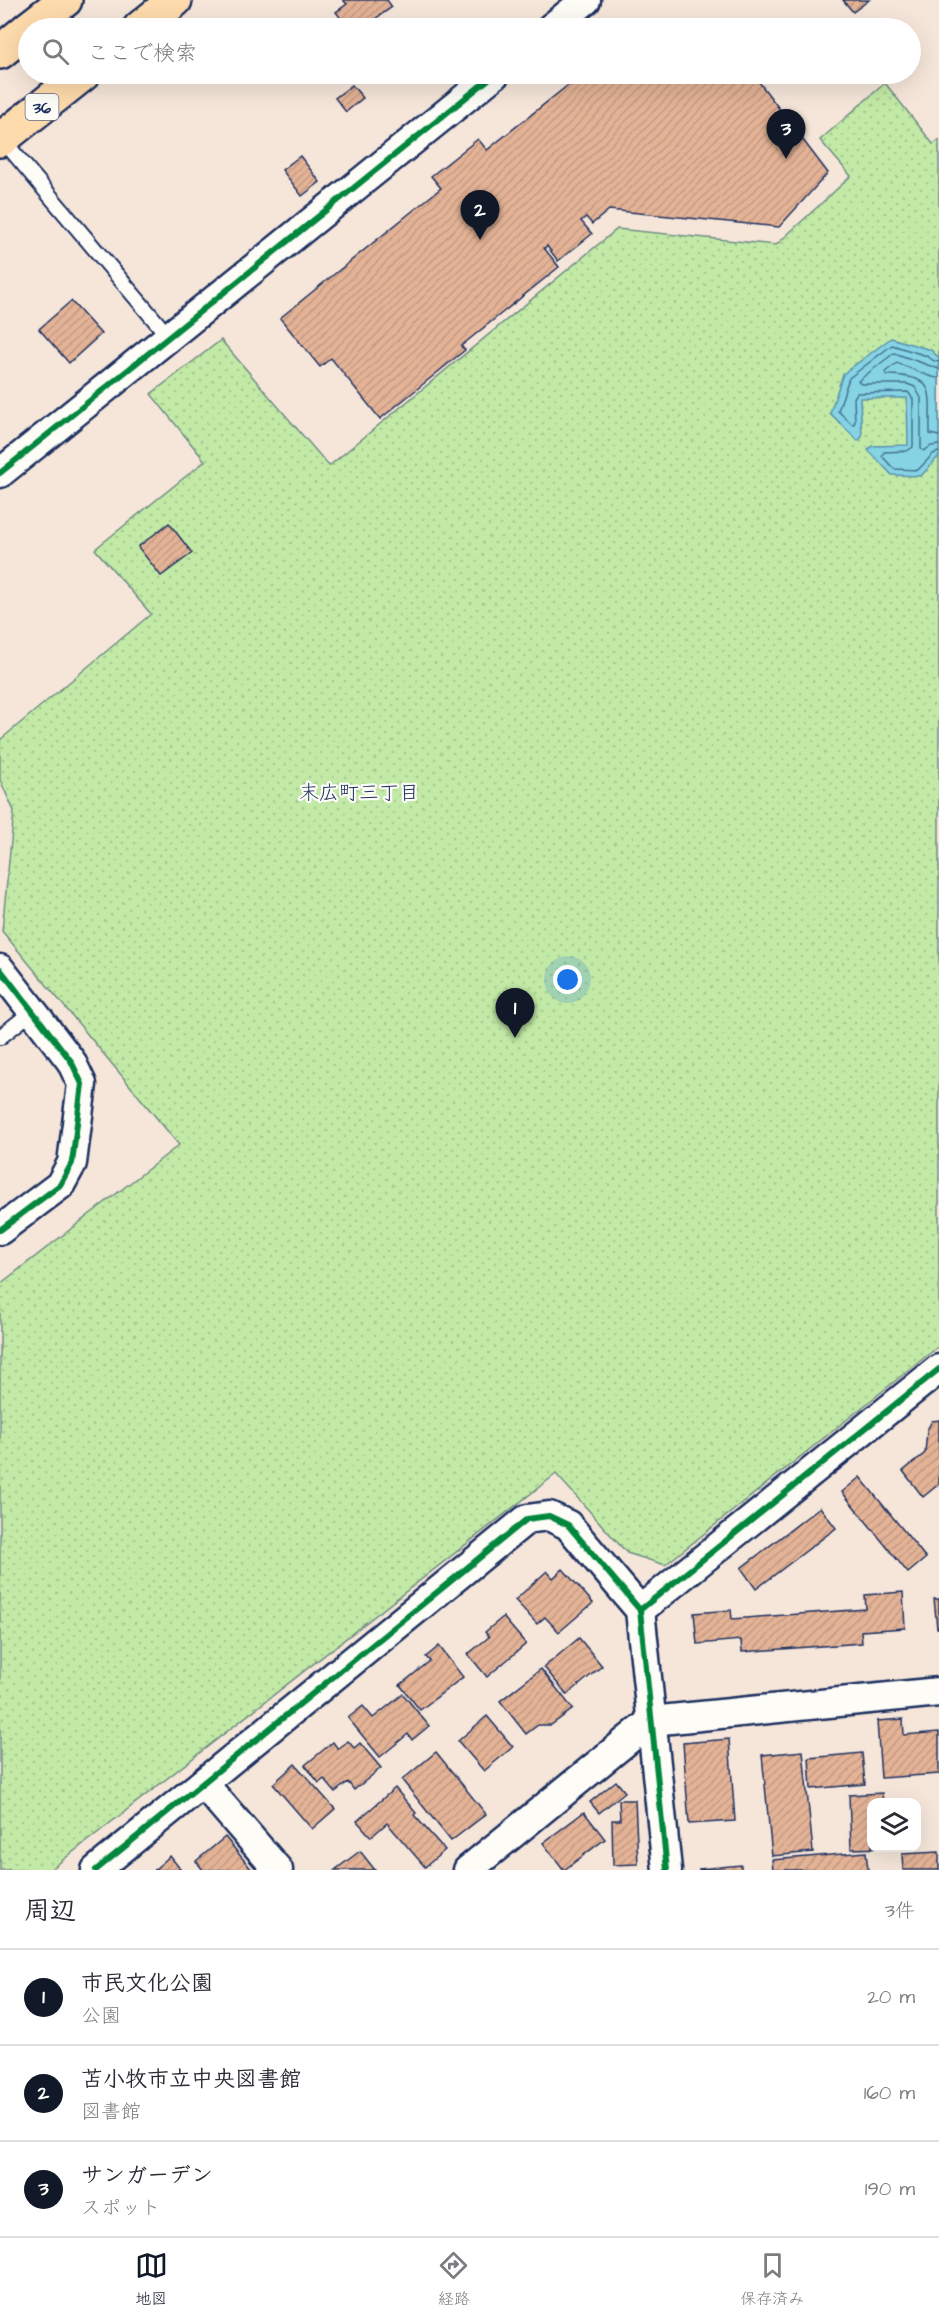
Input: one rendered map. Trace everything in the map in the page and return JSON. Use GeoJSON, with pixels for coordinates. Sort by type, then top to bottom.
{"type":"FeatureCollection","features":[{"type":"Feature","properties":{"kind":"highway"},"geometry":{"type":"LineString","coordinates":[[43,18],[65,0]]}},
{"type":"Feature","properties":{"kind":"highway"},"geometry":{"type":"LineString","coordinates":[[152,18],[175,0]]}},
{"type":"Feature","properties":{"kind":"highway"},"geometry":{"type":"LineString","coordinates":[[0,52],[18,38]]}},
{"type":"Feature","properties":{"kind":"highway","name":"36"},"geometry":{"type":"LineString","coordinates":[[1,139],[70,84]]}},
{"type":"Feature","properties":{"kind":"street"},"geometry":{"type":"LineString","coordinates":[[564,18],[586,0]]}},
{"type":"Feature","properties":{"kind":"street"},"geometry":{"type":"LineString","coordinates":[[0,473],[483,84]]}},
{"type":"Feature","properties":{"kind":"street"},"geometry":{"type":"LineString","coordinates":[[0,969],[71,1061],[82,1084],[72,1163],[60,1185],[0,1230]]}},
{"type":"Feature","properties":{"kind":"street"},"geometry":{"type":"LineString","coordinates":[[640,1610],[939,1369]]}},
{"type":"Feature","properties":{"kind":"street"},"geometry":{"type":"LineString","coordinates":[[96,1870],[527,1519],[549,1516],[568,1525],[640,1610],[667,1870]]}},
{"type":"Feature","properties":{"kind":"street"},"geometry":{"type":"LineString","coordinates":[[468,1870],[651,1721],[939,1692]]}},
{"type":"Feature","properties":{"kind":"street"},"geometry":{"type":"LineString","coordinates":[[203,1783],[278,1870]]}},
{"type":"Feature","properties":{"kind":"lane"},"geometry":{"type":"LineString","coordinates":[[1,139],[169,337]]}},
{"type":"Feature","properties":{"kind":"lane"},"geometry":{"type":"LineString","coordinates":[[0,1037],[33,1011]]}},
{"type":"Feature","properties":{"kind":"green space"},"geometry":{"type":"Polygon","coordinates":[[[886,84],[933,144],[939,140],[939,1346],[665,1565],[627,1553],[556,1474],[50,1870],[0,1870],[0,1284],[179,1145],[2,931],[14,811],[0,780],[0,740],[151,614],[95,549],[205,461],[151,394],[221,340],[329,466],[617,229],[776,245],[851,176],[820,140],[886,84]]]}},
{"type":"Feature","properties":{"kind":"water"},"geometry":{"type":"Polygon","coordinates":[[[891,338],[931,350],[939,358],[939,456],[921,476],[892,475],[868,450],[872,446],[908,445],[907,398],[860,398],[862,437],[858,441],[830,413],[843,374],[891,338]]]}},
{"type":"Feature","properties":{"kind":"building"},"geometry":{"type":"Polygon","coordinates":[[[343,0],[387,0],[392,7],[376,18],[340,18],[336,12],[347,4],[343,0]]]}},
{"type":"Feature","properties":{"kind":"building"},"geometry":{"type":"Polygon","coordinates":[[[843,0],[869,0],[853,12],[843,0]]]}},
{"type":"Feature","properties":{"kind":"building"},"geometry":{"type":"Polygon","coordinates":[[[570,84],[761,84],[828,173],[779,227],[609,210],[592,224],[586,217],[581,221],[592,234],[558,261],[547,246],[544,248],[559,267],[461,346],[465,350],[380,419],[331,358],[320,367],[280,318],[441,188],[431,176],[478,139],[487,150],[570,84]]]}},
{"type":"Feature","properties":{"kind":"building"},"geometry":{"type":"Polygon","coordinates":[[[352,85],[363,98],[346,112],[335,98],[352,85]]]}},
{"type":"Feature","properties":{"kind":"building"},"geometry":{"type":"Polygon","coordinates":[[[300,156],[320,182],[302,196],[282,170],[300,156]]]}},
{"type":"Feature","properties":{"kind":"building"},"geometry":{"type":"Polygon","coordinates":[[[71,301],[101,334],[69,363],[39,329],[71,301]]]}},
{"type":"Feature","properties":{"kind":"building"},"geometry":{"type":"Polygon","coordinates":[[[169,523],[192,553],[161,576],[138,547],[169,523]]]}},
{"type":"Feature","properties":{"kind":"building"},"geometry":{"type":"Polygon","coordinates":[[[939,1420],[939,1484],[923,1497],[903,1471],[925,1453],[927,1430],[932,1421],[939,1420]]]}},
{"type":"Feature","properties":{"kind":"building"},"geometry":{"type":"Polygon","coordinates":[[[860,1477],[926,1558],[908,1573],[842,1492],[860,1477]]]}},
{"type":"Feature","properties":{"kind":"building"},"geometry":{"type":"Polygon","coordinates":[[[820,1507],[836,1528],[756,1589],[741,1568],[820,1507]]]}},
{"type":"Feature","properties":{"kind":"building"},"geometry":{"type":"Polygon","coordinates":[[[563,1569],[593,1603],[559,1632],[545,1617],[537,1624],[515,1600],[547,1571],[553,1578],[563,1569]]]}},
{"type":"Feature","properties":{"kind":"building"},"geometry":{"type":"Polygon","coordinates":[[[903,1592],[905,1628],[861,1631],[862,1643],[742,1652],[741,1640],[697,1644],[694,1613],[731,1610],[732,1619],[866,1609],[865,1595],[903,1592]]]}},
{"type":"Feature","properties":{"kind":"building"},"geometry":{"type":"Polygon","coordinates":[[[934,1599],[939,1599],[939,1628],[937,1628],[934,1599]]]}},
{"type":"Feature","properties":{"kind":"building"},"geometry":{"type":"Polygon","coordinates":[[[503,1617],[526,1644],[487,1677],[468,1654],[489,1637],[485,1632],[503,1617]]]}},
{"type":"Feature","properties":{"kind":"building"},"geometry":{"type":"Polygon","coordinates":[[[579,1638],[602,1666],[567,1695],[544,1667],[579,1638]]]}},
{"type":"Feature","properties":{"kind":"building"},"geometry":{"type":"Polygon","coordinates":[[[439,1646],[463,1677],[420,1710],[400,1685],[430,1661],[426,1657],[439,1646]]]}},
{"type":"Feature","properties":{"kind":"building"},"geometry":{"type":"Polygon","coordinates":[[[541,1669],[573,1709],[551,1725],[538,1725],[526,1734],[500,1701],[541,1669]]]}},
{"type":"Feature","properties":{"kind":"building"},"geometry":{"type":"Polygon","coordinates":[[[403,1694],[429,1726],[412,1740],[408,1734],[380,1757],[348,1718],[363,1706],[373,1718],[403,1694]]]}},
{"type":"Feature","properties":{"kind":"building"},"geometry":{"type":"Polygon","coordinates":[[[487,1716],[513,1747],[484,1771],[458,1741],[487,1716]]]}},
{"type":"Feature","properties":{"kind":"building"},"geometry":{"type":"Polygon","coordinates":[[[903,1719],[904,1735],[939,1732],[939,1774],[881,1778],[877,1721],[903,1719]]]}},
{"type":"Feature","properties":{"kind":"building"},"geometry":{"type":"Polygon","coordinates":[[[729,1739],[735,1821],[689,1824],[683,1743],[729,1739]]]}},
{"type":"Feature","properties":{"kind":"building"},"geometry":{"type":"Polygon","coordinates":[[[348,1741],[354,1748],[360,1743],[381,1768],[354,1790],[348,1782],[335,1792],[324,1779],[319,1783],[305,1765],[333,1742],[338,1749],[348,1741]]]}},
{"type":"Feature","properties":{"kind":"building"},"geometry":{"type":"Polygon","coordinates":[[[803,1751],[813,1852],[772,1856],[762,1755],[803,1751]]]}},
{"type":"Feature","properties":{"kind":"building"},"geometry":{"type":"Polygon","coordinates":[[[436,1752],[486,1814],[451,1841],[402,1780],[436,1752]]]}},
{"type":"Feature","properties":{"kind":"building"},"geometry":{"type":"Polygon","coordinates":[[[862,1753],[865,1784],[811,1789],[809,1758],[862,1753]]]}},
{"type":"Feature","properties":{"kind":"building"},"geometry":{"type":"Polygon","coordinates":[[[295,1764],[335,1809],[312,1829],[273,1784],[295,1764]]]}},
{"type":"Feature","properties":{"kind":"building"},"geometry":{"type":"Polygon","coordinates":[[[616,1781],[625,1792],[599,1813],[590,1802],[616,1781]]]}},
{"type":"Feature","properties":{"kind":"building"},"geometry":{"type":"Polygon","coordinates":[[[395,1788],[416,1813],[414,1815],[445,1850],[425,1867],[387,1823],[371,1837],[357,1821],[395,1788]]]}},
{"type":"Feature","properties":{"kind":"building"},"geometry":{"type":"Polygon","coordinates":[[[882,1793],[883,1798],[867,1798],[867,1849],[851,1849],[849,1795],[882,1793]]]}},
{"type":"Feature","properties":{"kind":"building"},"geometry":{"type":"Polygon","coordinates":[[[619,1800],[635,1800],[638,1864],[613,1865],[612,1820],[620,1820],[619,1800]]]}},
{"type":"Feature","properties":{"kind":"building"},"geometry":{"type":"Polygon","coordinates":[[[584,1812],[605,1839],[564,1870],[543,1843],[584,1812]]]}},
{"type":"Feature","properties":{"kind":"building"},"geometry":{"type":"Polygon","coordinates":[[[225,1837],[252,1870],[203,1870],[196,1861],[225,1837]]]}},
{"type":"Feature","properties":{"kind":"building"},"geometry":{"type":"Polygon","coordinates":[[[360,1851],[375,1870],[335,1870],[360,1851]]]}},
{"type":"Feature","properties":{"kind":"building"},"geometry":{"type":"Polygon","coordinates":[[[866,1852],[868,1870],[773,1870],[772,1860],[866,1852]]]}},
{"type":"Feature","properties":{"kind":"building"},"geometry":{"type":"Polygon","coordinates":[[[939,1852],[939,1870],[903,1870],[902,1854],[939,1852]]]}},
{"type":"Feature","properties":{"kind":"building"},"geometry":{"type":"Polygon","coordinates":[[[170,1856],[181,1870],[154,1870],[170,1856]]]}},
{"type":"Feature","properties":{"kind":"building"},"geometry":{"type":"Polygon","coordinates":[[[741,1865],[741,1870],[699,1870],[699,1869],[741,1865]]]}},
{"type":"Feature","properties":{"kind":"cycle path"},"geometry":{"type":"LineString","coordinates":[[0,473],[483,84]]}},
{"type":"Feature","properties":{"kind":"cycle path"},"geometry":{"type":"LineString","coordinates":[[0,969],[71,1061],[82,1084],[72,1163],[60,1185],[0,1230]]}},
{"type":"Feature","properties":{"kind":"cycle path"},"geometry":{"type":"LineString","coordinates":[[640,1610],[939,1369]]}},
{"type":"Feature","properties":{"kind":"cycle path"},"geometry":{"type":"LineString","coordinates":[[96,1870],[527,1519],[549,1516],[568,1525],[640,1610],[667,1870]]}},
{"type":"Feature","properties":{"kind":"place","name":"サンガーデン"},"geometry":{"type":"Point","coordinates":[786,159]}},
{"type":"Feature","properties":{"kind":"place","name":"苫小牧市立中央図書館"},"geometry":{"type":"Point","coordinates":[480,240]}},
{"type":"Feature","properties":{"kind":"place","name":"市民文化公園"},"geometry":{"type":"Point","coordinates":[515,1038]}},
{"type":"Feature","properties":{"kind":"district","name":"末広町三丁目"},"geometry":{"type":"Point","coordinates":[359,792]}}]}
